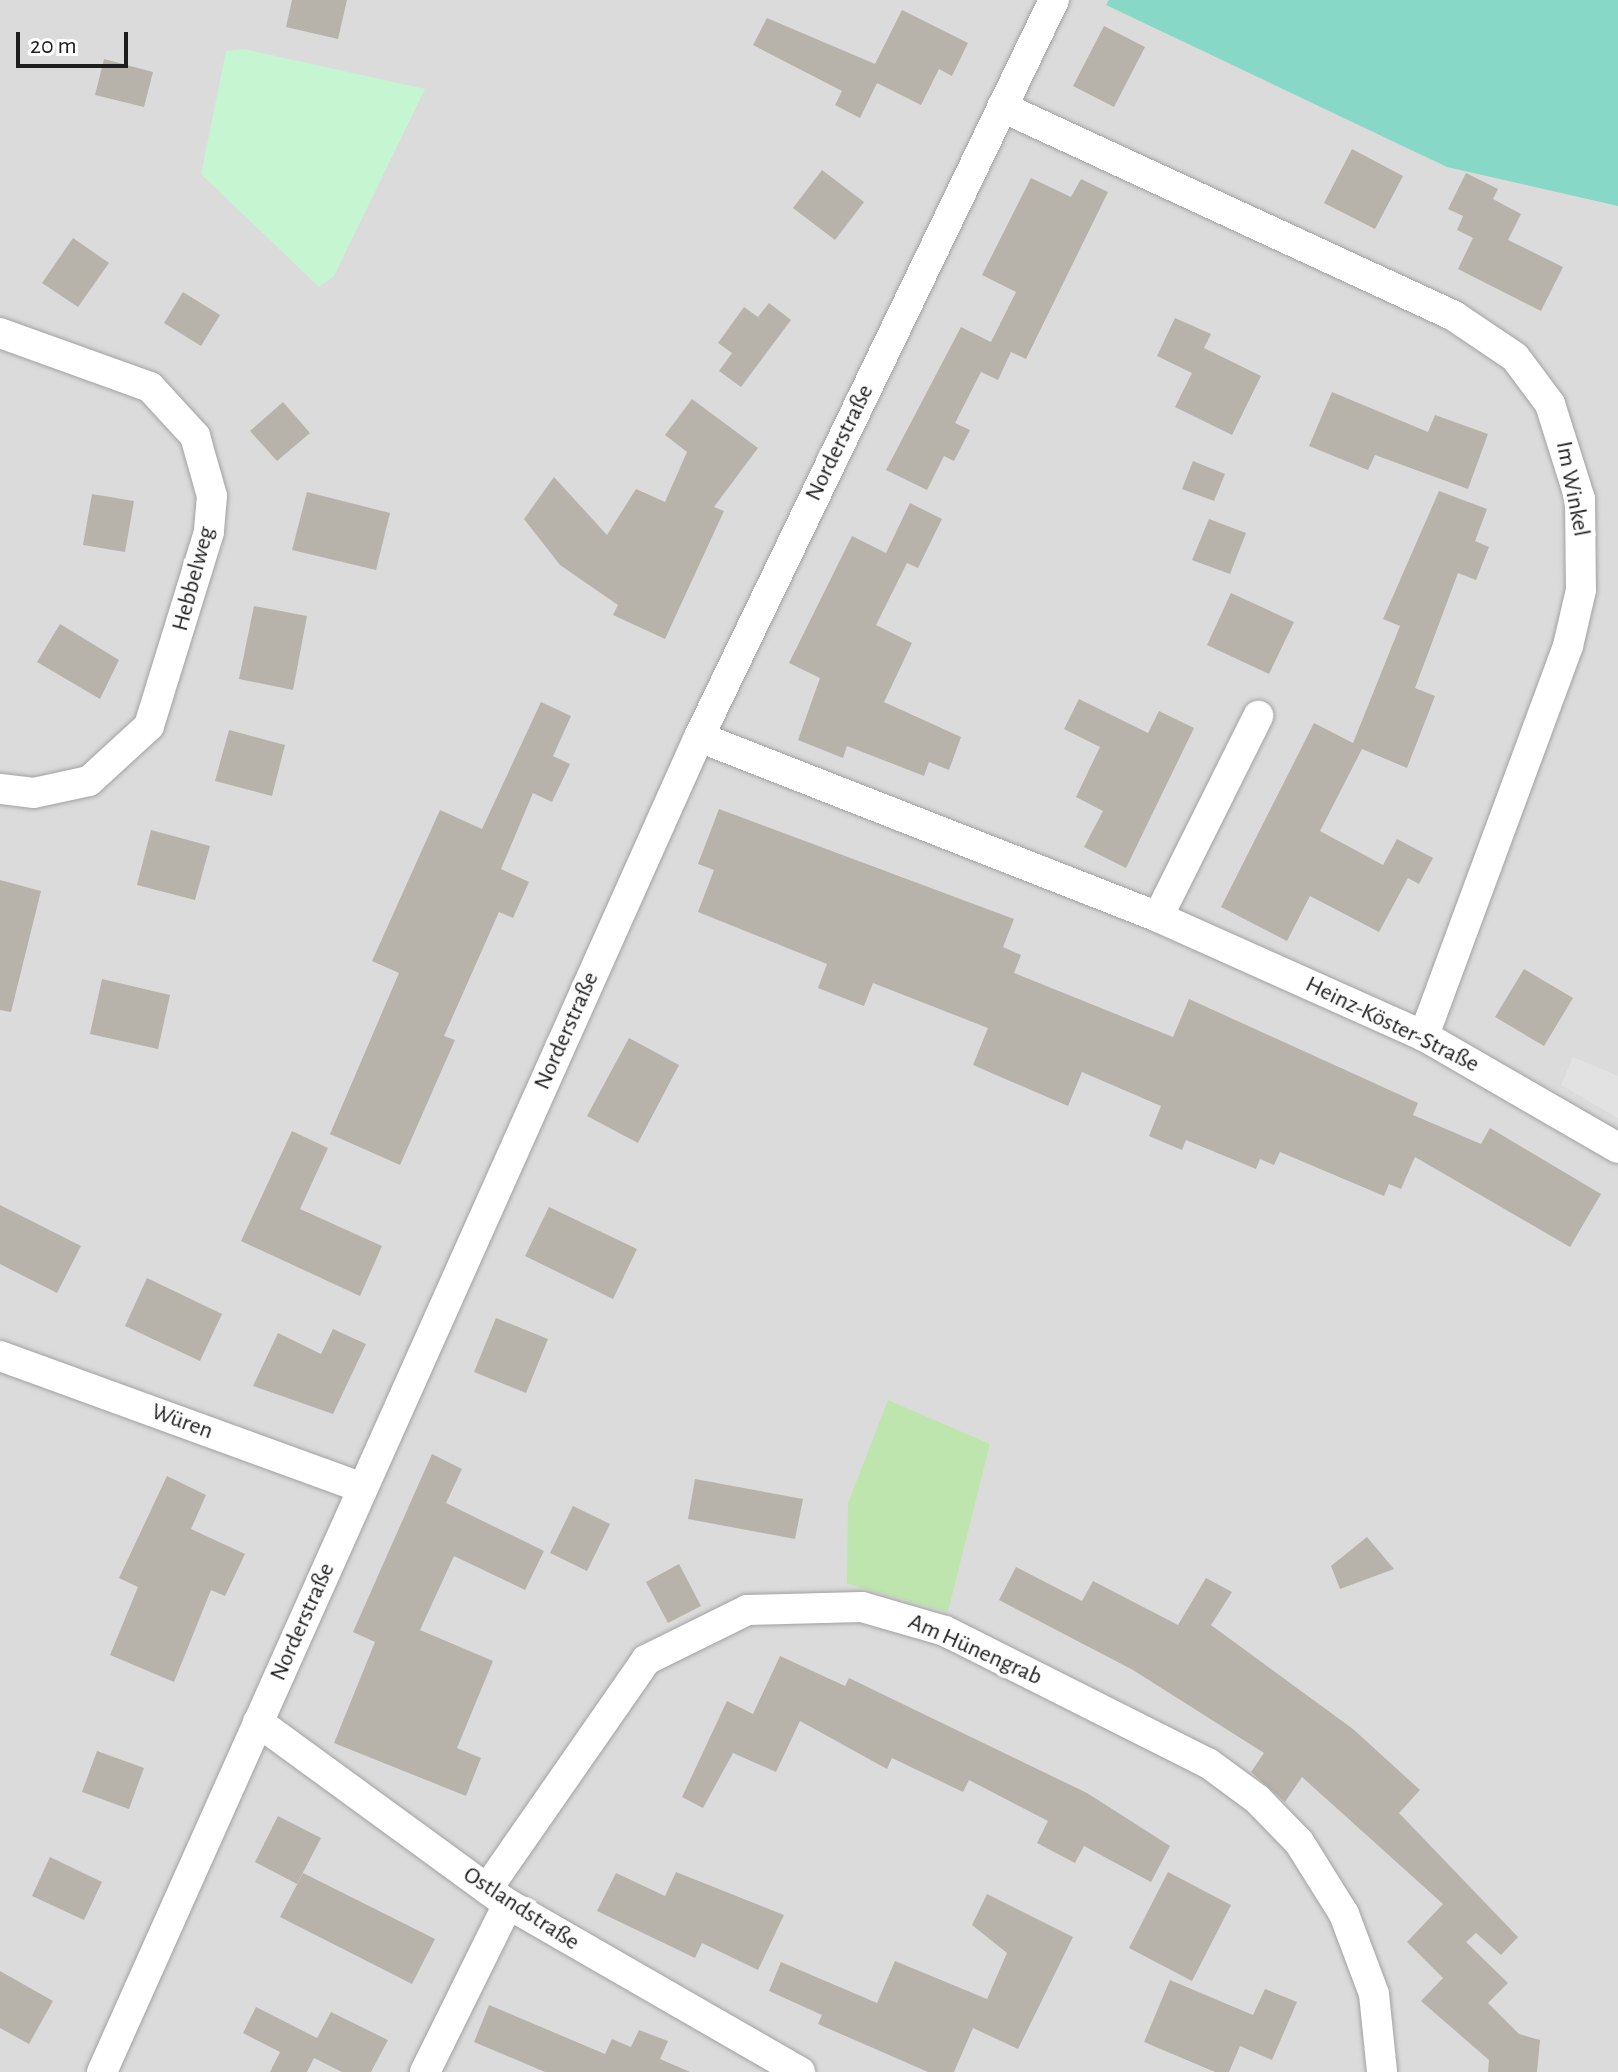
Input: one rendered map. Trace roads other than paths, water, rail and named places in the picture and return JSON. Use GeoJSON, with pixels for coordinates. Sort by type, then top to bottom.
{"type":"FeatureCollection","features":[{"type":"Feature","properties":{"kind":"street","name":"Norderstraße"},"geometry":{"type":"LineString","coordinates":[[102,2072],[699,737],[1054,0]]}},
{"type":"Feature","properties":{"kind":"street","name":"Im Winkel"},"geometry":{"type":"LineString","coordinates":[[1002,107],[1454,316],[1515,357],[1550,404],[1580,499],[1581,590],[1568,646],[1424,1036]]}},
{"type":"Feature","properties":{"kind":"street","name":"Hebbelweg"},"geometry":{"type":"LineString","coordinates":[[0,333],[150,387],[195,436],[212,496],[209,532],[149,726],[89,781],[34,793],[0,789]]}},
{"type":"Feature","properties":{"kind":"street"},"geometry":{"type":"LineString","coordinates":[[1158,917],[1258,716]]}},
{"type":"Feature","properties":{"kind":"street","name":"Heinz-Köster-Straße"},"geometry":{"type":"LineString","coordinates":[[699,737],[1158,917],[1424,1036],[1618,1148]]}},
{"type":"Feature","properties":{"kind":"street","name":"Würen"},"geometry":{"type":"LineString","coordinates":[[0,1356],[363,1488]]}},
{"type":"Feature","properties":{"kind":"street","name":"Am Hünengrab"},"geometry":{"type":"LineString","coordinates":[[425,2072],[498,1896],[646,1660],[747,1610],[862,1607],[945,1631],[1208,1763],[1257,1799],[1299,1842],[1344,1914],[1374,1994],[1382,2072]]}},
{"type":"Feature","properties":{"kind":"street","name":"Ostlandstraße"},"geometry":{"type":"LineString","coordinates":[[258,1722],[498,1896],[800,2072]]}}]}
